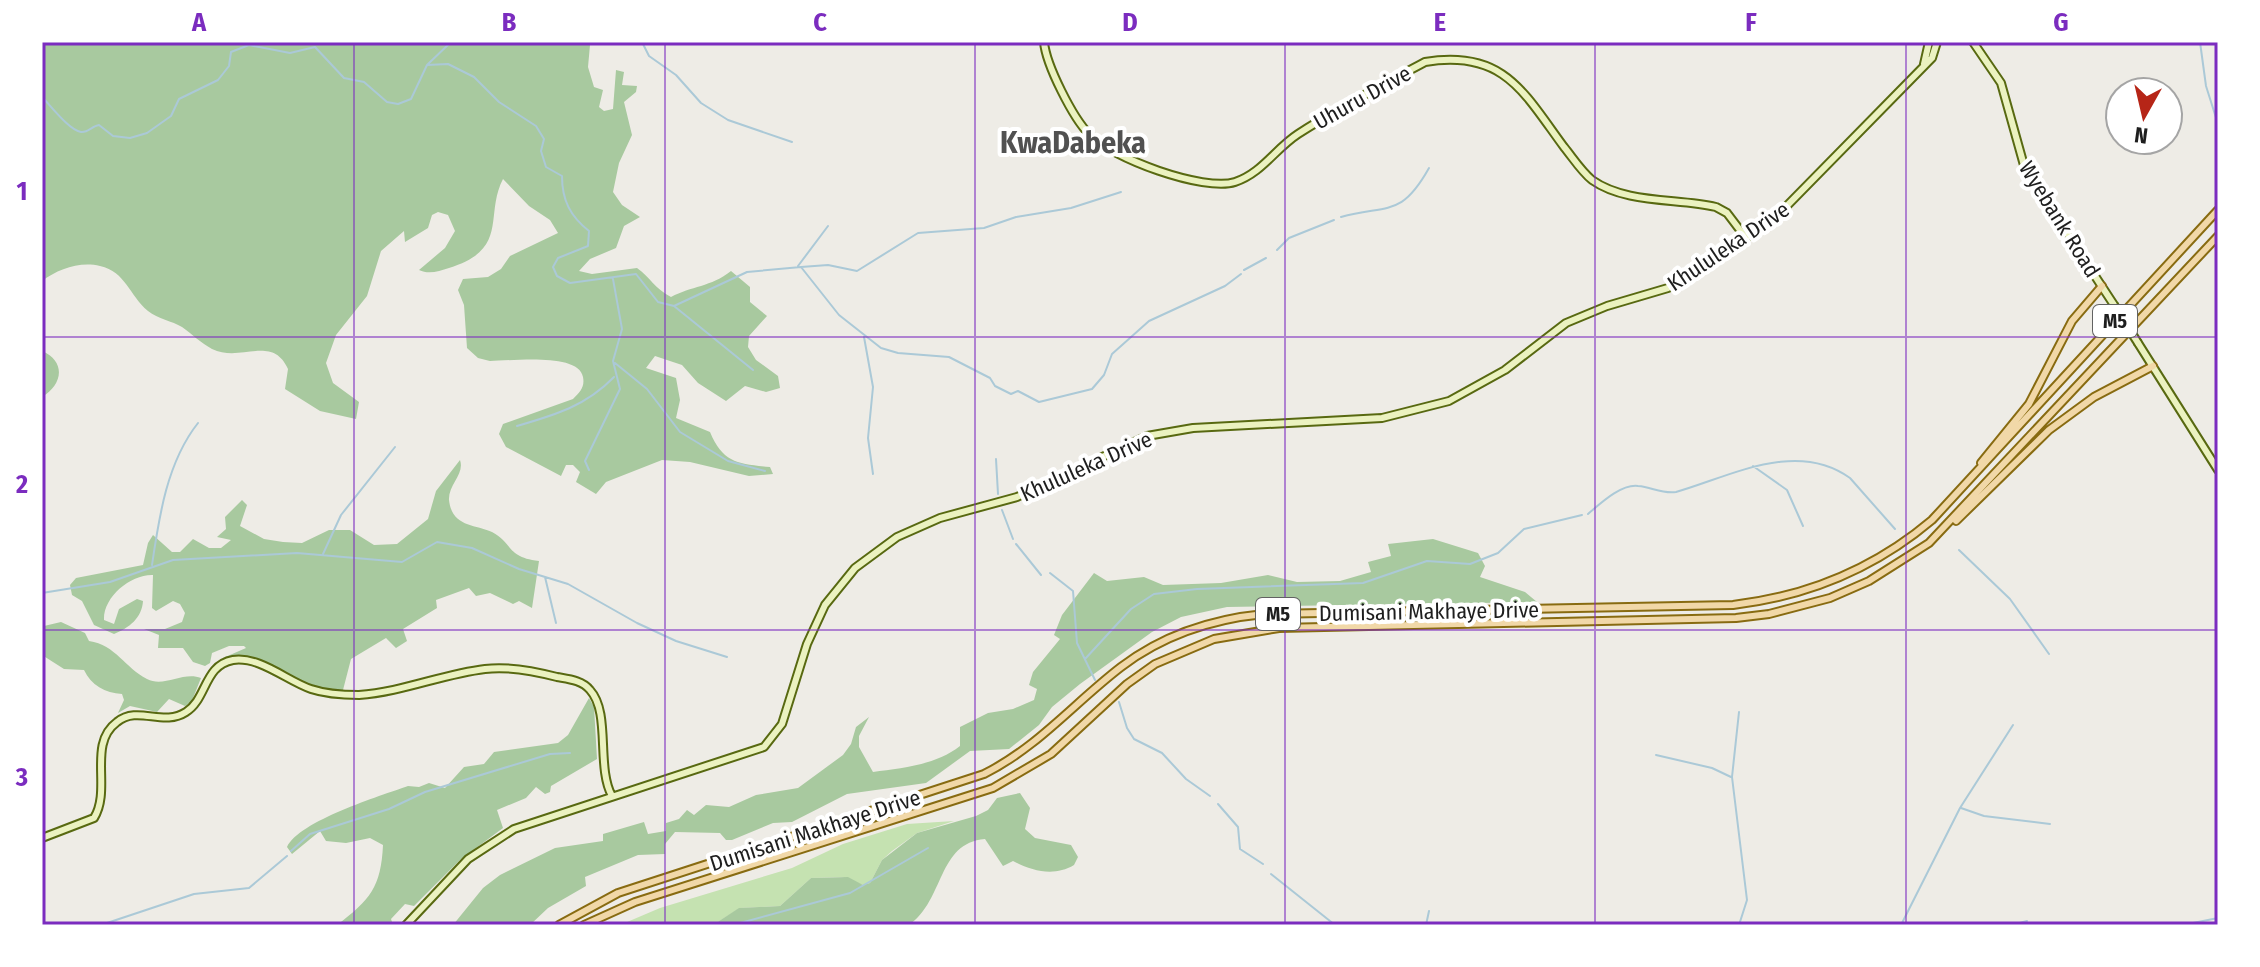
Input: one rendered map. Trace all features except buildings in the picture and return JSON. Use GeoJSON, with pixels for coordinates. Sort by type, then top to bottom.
{"type":"FeatureCollection","features":[{"type":"Feature","properties":{"kind":"main road","name":"Dumisani Makhaye Drive"},"geometry":{"type":"LineString","coordinates":[[559,925],[618,893],[984,774],[1036,743],[1131,659],[1201,626],[1264,614],[1756,602],[1814,588],[1870,564],[1910,538],[1955,498],[2218,210]]}},
{"type":"Feature","properties":{"kind":"main road","name":"Dumisani Makhaye Drive"},"geometry":{"type":"LineString","coordinates":[[584,925],[635,902],[993,788],[1051,754],[1148,669],[1214,639],[1279,628],[1756,616],[1817,602],[1860,585],[1940,534],[2218,236]]}},
{"type":"Feature","properties":{"kind":"main road"},"geometry":{"type":"LineString","coordinates":[[1955,498],[2029,404],[2072,321],[2102,286]]}},
{"type":"Feature","properties":{"kind":"main road"},"geometry":{"type":"LineString","coordinates":[[1940,534],[2049,430],[2094,397],[2153,366]]}},
{"type":"Feature","properties":{"kind":"street","name":"Uhuru Drive"},"geometry":{"type":"LineString","coordinates":[[1044,42],[1049,62],[1077,118],[1098,142],[1185,178],[1213,186],[1231,183],[1254,173],[1306,129],[1425,62],[1449,60],[1496,68],[1524,92],[1593,180],[1618,192],[1716,207],[1727,213],[1746,238]]}},
{"type":"Feature","properties":{"kind":"street"},"geometry":{"type":"LineString","coordinates":[[1924,64],[1929,42]]}},
{"type":"Feature","properties":{"kind":"street","name":"Khululeka Drive"},"geometry":{"type":"LineString","coordinates":[[406,925],[458,868],[493,841],[523,825],[753,753],[770,742],[782,724],[815,623],[829,598],[867,558],[910,530],[1017,497],[1147,436],[1193,428],[1373,419],[1433,407],[1484,383],[1566,323],[1607,306],[1668,288],[1785,212],[1932,58],[1937,42]]}},
{"type":"Feature","properties":{"kind":"street","name":"Wyebank Road"},"geometry":{"type":"LineString","coordinates":[[1973,42],[1988,61],[2008,99],[2025,169],[2218,470]]}},
{"type":"Feature","properties":{"kind":"street"},"geometry":{"type":"LineString","coordinates":[[42,838],[94,818],[102,800],[102,745],[107,731],[129,715],[165,719],[182,715],[196,705],[214,670],[227,661],[240,660],[309,689],[343,695],[366,694],[487,668],[521,670],[576,681],[590,690],[598,708],[606,781],[612,796]]}},
{"type":"Feature","properties":{"kind":"green space"},"geometry":{"type":"Polygon","coordinates":[[[42,42],[601,42],[590,45],[588,67],[594,87],[603,90],[599,107],[604,111],[613,109],[616,70],[624,72],[622,85],[637,86],[636,92],[624,102],[632,135],[619,163],[613,192],[622,205],[640,217],[624,226],[616,248],[590,259],[579,271],[592,274],[637,268],[671,297],[731,271],[750,287],[750,302],[767,316],[749,336],[748,347],[756,360],[778,376],[780,388],[766,392],[745,386],[726,401],[698,383],[682,365],[655,356],[646,368],[676,378],[680,400],[676,418],[710,432],[726,456],[749,465],[770,467],[773,474],[749,476],[690,462],[662,460],[606,482],[596,494],[576,482],[580,472],[573,465],[566,465],[561,476],[506,447],[499,434],[503,424],[573,399],[581,389],[583,377],[579,369],[570,364],[542,360],[490,361],[478,358],[467,348],[464,305],[458,290],[463,279],[488,277],[501,269],[510,256],[558,233],[550,220],[529,206],[503,179],[488,241],[468,260],[438,271],[419,270],[445,248],[455,231],[448,215],[438,212],[432,215],[428,228],[405,242],[404,231],[381,251],[367,296],[336,335],[326,363],[333,383],[359,402],[356,419],[320,411],[285,389],[288,369],[273,353],[234,353],[212,349],[182,327],[152,314],[122,279],[109,269],[77,265],[42,281],[42,42]]]}},
{"type":"Feature","properties":{"kind":"green space"},"geometry":{"type":"Polygon","coordinates":[[[42,351],[55,361],[59,374],[54,386],[42,397],[42,351]]]}},
{"type":"Feature","properties":{"kind":"green space"},"geometry":{"type":"Polygon","coordinates":[[[460,460],[460,470],[449,495],[451,509],[459,520],[492,532],[515,553],[539,561],[532,608],[519,601],[513,604],[490,593],[476,596],[469,588],[436,600],[437,608],[403,629],[407,641],[396,648],[386,638],[351,659],[343,690],[312,686],[254,661],[223,658],[246,648],[244,646],[229,646],[212,653],[210,663],[205,666],[193,662],[183,648],[158,648],[159,635],[144,629],[165,629],[182,622],[185,613],[180,604],[173,601],[156,611],[152,608],[153,575],[136,578],[113,595],[104,620],[114,624],[119,609],[137,599],[143,601],[134,622],[114,634],[94,625],[82,601],[72,595],[70,585],[76,578],[143,565],[153,535],[172,552],[180,552],[193,539],[209,548],[221,548],[231,540],[217,537],[226,529],[225,517],[242,500],[247,505],[240,526],[264,539],[302,543],[329,530],[350,530],[374,545],[397,544],[428,519],[436,491],[460,460]]]}},
{"type":"Feature","properties":{"kind":"green space"},"geometry":{"type":"Polygon","coordinates":[[[1433,539],[1478,553],[1485,566],[1480,577],[1525,592],[1537,602],[1227,607],[1181,617],[1152,632],[1080,684],[1052,707],[1039,725],[1009,749],[970,751],[926,783],[847,794],[792,822],[773,823],[732,840],[726,840],[720,833],[675,832],[665,844],[665,854],[638,855],[585,877],[586,886],[548,908],[530,925],[453,925],[483,888],[500,875],[555,848],[603,841],[603,834],[644,822],[648,834],[666,831],[666,823],[679,819],[687,810],[694,815],[706,805],[729,807],[756,795],[798,788],[843,755],[851,744],[856,727],[869,717],[859,736],[859,747],[873,772],[918,765],[951,752],[960,746],[960,727],[988,713],[1013,709],[1034,700],[1037,689],[1029,685],[1033,672],[1060,639],[1054,635],[1062,615],[1094,573],[1107,581],[1144,577],[1163,585],[1221,583],[1268,575],[1297,582],[1340,581],[1371,572],[1368,562],[1391,556],[1388,544],[1433,539]]]}},
{"type":"Feature","properties":{"kind":"green space"},"geometry":{"type":"Polygon","coordinates":[[[61,622],[85,633],[89,641],[106,647],[147,679],[160,682],[187,676],[201,678],[191,703],[185,706],[169,699],[157,712],[130,706],[118,713],[124,700],[122,694],[99,687],[84,670],[64,669],[42,655],[44,626],[61,622]]]}},
{"type":"Feature","properties":{"kind":"green space"},"geometry":{"type":"Polygon","coordinates":[[[589,698],[594,707],[597,759],[551,786],[550,792],[545,794],[536,787],[526,798],[497,810],[503,828],[460,860],[414,906],[405,904],[391,919],[393,925],[337,925],[358,908],[372,891],[380,872],[383,845],[370,838],[346,843],[326,841],[320,831],[292,854],[287,847],[294,837],[342,810],[408,786],[419,787],[429,783],[445,788],[464,767],[484,764],[494,752],[558,743],[568,735],[589,698]]]}},
{"type":"Feature","properties":{"kind":"green space"},"geometry":{"type":"Polygon","coordinates":[[[1020,793],[1030,808],[1025,829],[1035,838],[1071,845],[1078,857],[1074,865],[1051,872],[1028,868],[1013,861],[1003,866],[985,839],[969,843],[949,861],[929,902],[909,925],[713,925],[739,908],[780,906],[811,878],[848,877],[863,885],[870,883],[882,860],[917,833],[976,816],[988,810],[997,798],[1020,793]]]}},
{"type":"Feature","properties":{"kind":"green space"},"geometry":{"type":"Polygon","coordinates":[[[954,821],[917,833],[892,851],[882,860],[870,883],[863,885],[842,877],[811,878],[780,906],[740,908],[713,925],[620,925],[660,908],[792,868],[843,844],[907,824],[954,821]]]}},
{"type":"Feature","properties":{"kind":"waterway"},"geometry":{"type":"LineString","coordinates":[[42,97],[76,130],[83,132],[99,125],[113,136],[130,138],[147,133],[171,116],[179,99],[218,80],[229,66],[231,52],[249,45],[290,53],[315,47],[344,78],[364,82],[387,102],[398,104],[411,99],[427,65],[451,42]]}},
{"type":"Feature","properties":{"kind":"waterway"},"geometry":{"type":"LineString","coordinates":[[642,42],[649,56],[676,75],[701,103],[728,120],[792,142]]}},
{"type":"Feature","properties":{"kind":"waterway"},"geometry":{"type":"LineString","coordinates":[[2200,42],[2206,86],[2218,124]]}},
{"type":"Feature","properties":{"kind":"waterway"},"geometry":{"type":"LineString","coordinates":[[427,65],[448,64],[474,77],[499,102],[536,126],[544,139],[541,151],[546,167],[562,176],[568,207],[589,231],[588,246],[558,258],[553,267],[557,276],[570,283],[636,274],[658,302],[674,306],[747,272],[801,267],[839,315],[881,348],[898,353],[949,357],[990,378],[995,386],[1011,394],[1018,391],[1039,402],[1092,389],[1104,375],[1112,354],[1149,321],[1225,286],[1241,274]]}},
{"type":"Feature","properties":{"kind":"waterway"},"geometry":{"type":"LineString","coordinates":[[1341,217],[1401,202],[1410,195],[1429,168]]}},
{"type":"Feature","properties":{"kind":"waterway"},"geometry":{"type":"LineString","coordinates":[[801,267],[828,265],[857,271],[918,233],[984,228],[1016,217],[1071,208],[1121,192]]}},
{"type":"Feature","properties":{"kind":"waterway"},"geometry":{"type":"LineString","coordinates":[[1277,250],[1289,238],[1334,220]]}},
{"type":"Feature","properties":{"kind":"waterway"},"geometry":{"type":"LineString","coordinates":[[798,266],[828,226]]}},
{"type":"Feature","properties":{"kind":"waterway"},"geometry":{"type":"LineString","coordinates":[[1244,270],[1266,258]]}},
{"type":"Feature","properties":{"kind":"waterway"},"geometry":{"type":"LineString","coordinates":[[589,470],[585,461],[620,389],[613,361],[622,329],[613,279]]}},
{"type":"Feature","properties":{"kind":"waterway"},"geometry":{"type":"LineString","coordinates":[[674,306],[753,370]]}},
{"type":"Feature","properties":{"kind":"waterway"},"geometry":{"type":"LineString","coordinates":[[864,337],[873,387],[868,438],[873,474]]}},
{"type":"Feature","properties":{"kind":"waterway"},"geometry":{"type":"LineString","coordinates":[[615,363],[647,389],[680,432],[728,461],[765,471]]}},
{"type":"Feature","properties":{"kind":"waterway"},"geometry":{"type":"LineString","coordinates":[[517,426],[581,402],[614,377]]}},
{"type":"Feature","properties":{"kind":"waterway"},"geometry":{"type":"LineString","coordinates":[[152,565],[161,509],[172,472],[187,438],[198,423]]}},
{"type":"Feature","properties":{"kind":"waterway"},"geometry":{"type":"LineString","coordinates":[[323,554],[341,515],[395,447]]}},
{"type":"Feature","properties":{"kind":"waterway"},"geometry":{"type":"LineString","coordinates":[[996,459],[998,494]]}},
{"type":"Feature","properties":{"kind":"waterway"},"geometry":{"type":"LineString","coordinates":[[1588,514],[1612,495],[1632,486],[1676,492],[1763,465],[1785,461],[1807,462],[1829,467],[1850,478],[1895,529]]}},
{"type":"Feature","properties":{"kind":"waterway"},"geometry":{"type":"LineString","coordinates":[[1753,466],[1787,490],[1803,526]]}},
{"type":"Feature","properties":{"kind":"waterway"},"geometry":{"type":"LineString","coordinates":[[1002,510],[1013,539]]}},
{"type":"Feature","properties":{"kind":"waterway"},"geometry":{"type":"LineString","coordinates":[[1085,659],[1131,609],[1154,594],[1197,589],[1363,583],[1427,561],[1470,564],[1498,553],[1524,529],[1582,515]]}},
{"type":"Feature","properties":{"kind":"waterway"},"geometry":{"type":"LineString","coordinates":[[42,593],[110,582],[173,560],[297,553],[402,562],[437,542],[472,548],[519,569],[568,584],[676,641],[727,657]]}},
{"type":"Feature","properties":{"kind":"waterway"},"geometry":{"type":"LineString","coordinates":[[1016,544],[1041,575]]}},
{"type":"Feature","properties":{"kind":"waterway"},"geometry":{"type":"LineString","coordinates":[[1959,550],[2010,599],[2049,654]]}},
{"type":"Feature","properties":{"kind":"waterway"},"geometry":{"type":"LineString","coordinates":[[1050,573],[1073,591],[1077,643],[1095,680]]}},
{"type":"Feature","properties":{"kind":"waterway"},"geometry":{"type":"LineString","coordinates":[[545,577],[556,623]]}},
{"type":"Feature","properties":{"kind":"waterway"},"geometry":{"type":"LineString","coordinates":[[1119,702],[1134,739],[1162,753],[1186,779],[1210,796]]}},
{"type":"Feature","properties":{"kind":"waterway"},"geometry":{"type":"LineString","coordinates":[[1739,712],[1732,777],[1747,900],[1739,925]]}},
{"type":"Feature","properties":{"kind":"waterway"},"geometry":{"type":"LineString","coordinates":[[1901,925],[1960,808],[2013,725]]}},
{"type":"Feature","properties":{"kind":"waterway"},"geometry":{"type":"LineString","coordinates":[[291,851],[310,834],[389,809],[425,792],[550,754],[570,753]]}},
{"type":"Feature","properties":{"kind":"waterway"},"geometry":{"type":"LineString","coordinates":[[1656,755],[1712,768],[1731,777]]}},
{"type":"Feature","properties":{"kind":"waterway"},"geometry":{"type":"LineString","coordinates":[[1218,804],[1238,827],[1240,849],[1263,864]]}},
{"type":"Feature","properties":{"kind":"waterway"},"geometry":{"type":"LineString","coordinates":[[1961,808],[1984,816],[2050,824]]}},
{"type":"Feature","properties":{"kind":"waterway"},"geometry":{"type":"LineString","coordinates":[[733,925],[850,893],[928,848]]}},
{"type":"Feature","properties":{"kind":"waterway"},"geometry":{"type":"LineString","coordinates":[[101,925],[194,894],[249,888],[287,856]]}},
{"type":"Feature","properties":{"kind":"waterway"},"geometry":{"type":"LineString","coordinates":[[1271,874],[1335,925]]}},
{"type":"Feature","properties":{"kind":"waterway"},"geometry":{"type":"LineString","coordinates":[[1426,925],[1429,911]]}},
{"type":"Feature","properties":{"kind":"waterway"},"geometry":{"type":"LineString","coordinates":[[2183,925],[2218,918]]}},
{"type":"Feature","properties":{"kind":"waterway"},"geometry":{"type":"LineString","coordinates":[[2012,925],[2027,921]]}},
{"type":"Feature","properties":{"kind":"district","name":"KwaDabeka"},"geometry":{"type":"Point","coordinates":[1073,143]}}]}
